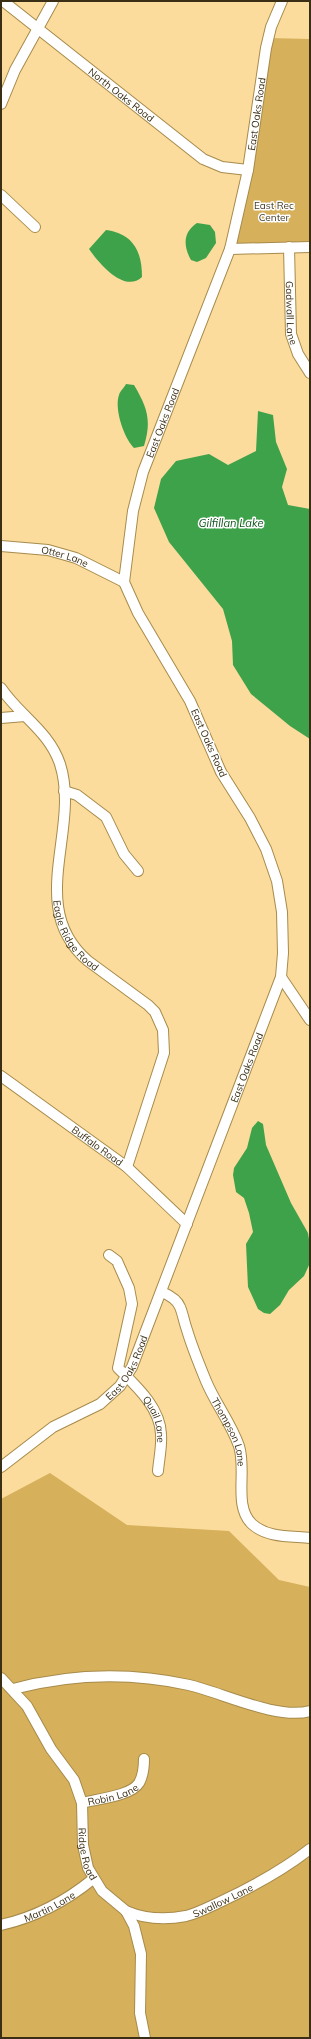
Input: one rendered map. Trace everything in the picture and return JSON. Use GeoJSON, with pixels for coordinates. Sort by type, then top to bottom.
{"type":"FeatureCollection","features":[{"type":"Feature","properties":{"kind":"street","name":"North Oaks Road"},"geometry":{"type":"LineString","coordinates":[[3,1],[203,159],[222,167],[248,170]]}},
{"type":"Feature","properties":{"kind":"street"},"geometry":{"type":"LineString","coordinates":[[1,104],[15,70],[39,29],[53,1]]}},
{"type":"Feature","properties":{"kind":"street","name":"East Oaks Road"},"geometry":{"type":"LineString","coordinates":[[1,1467],[53,1427],[100,1404],[115,1391],[127,1376],[138,1356],[281,977],[284,953],[282,912],[277,881],[266,849],[250,818],[221,772],[190,701],[138,613],[124,582],[133,511],[143,472],[230,250],[248,170],[266,48],[271,27],[282,1]]}},
{"type":"Feature","properties":{"kind":"street"},"geometry":{"type":"LineString","coordinates":[[1,195],[35,227]]}},
{"type":"Feature","properties":{"kind":"street"},"geometry":{"type":"LineString","coordinates":[[230,250],[309,245]]}},
{"type":"Feature","properties":{"kind":"street","name":"Gadwall Lane"},"geometry":{"type":"LineString","coordinates":[[289,247],[291,334],[298,354],[310,374]]}},
{"type":"Feature","properties":{"kind":"street","name":"Otter Lane"},"geometry":{"type":"LineString","coordinates":[[1,546],[48,550],[76,558],[124,582]]}},
{"type":"Feature","properties":{"kind":"street","name":"Eagle Ridge Road"},"geometry":{"type":"LineString","coordinates":[[1,688],[25,716],[41,730],[55,751],[63,775],[64,791],[57,901],[61,924],[69,940],[80,954],[148,1005],[160,1021],[165,1040],[164,1053],[127,1167]]}},
{"type":"Feature","properties":{"kind":"street"},"geometry":{"type":"LineString","coordinates":[[1,718],[25,716]]}},
{"type":"Feature","properties":{"kind":"street"},"geometry":{"type":"LineString","coordinates":[[64,791],[77,795],[106,817],[124,854],[138,871]]}},
{"type":"Feature","properties":{"kind":"street"},"geometry":{"type":"LineString","coordinates":[[281,977],[310,1020]]}},
{"type":"Feature","properties":{"kind":"street","name":"Buffalo Road"},"geometry":{"type":"LineString","coordinates":[[1,1076],[127,1167],[187,1224]]}},
{"type":"Feature","properties":{"kind":"street","name":"Quail Lane"},"geometry":{"type":"LineString","coordinates":[[109,1255],[117,1261],[131,1295],[131,1313],[118,1368],[127,1376],[149,1402],[157,1415],[161,1434],[158,1471]]}},
{"type":"Feature","properties":{"kind":"street","name":"Thompson Lane"},"geometry":{"type":"LineString","coordinates":[[162,1292],[173,1298],[180,1307],[187,1332],[206,1381],[234,1433],[239,1447],[243,1474],[241,1504],[243,1510],[252,1524],[269,1533],[310,1538]]}},
{"type":"Feature","properties":{"kind":"street"},"geometry":{"type":"LineString","coordinates":[[13,1689],[35,1683],[75,1678],[135,1677],[188,1685],[276,1711],[309,1713]]}},
{"type":"Feature","properties":{"kind":"street","name":"Ridge Road"},"geometry":{"type":"LineString","coordinates":[[1,1678],[13,1689],[27,1706],[51,1748],[74,1780],[82,1803],[83,1851],[88,1868],[93,1880],[109,1898],[126,1911],[134,1926],[141,1954],[140,2013],[145,2038]]}},
{"type":"Feature","properties":{"kind":"street","name":"Robin Lane"},"geometry":{"type":"LineString","coordinates":[[82,1803],[125,1793],[136,1787],[141,1781],[144,1758]]}},
{"type":"Feature","properties":{"kind":"street","name":"Swallow Lane"},"geometry":{"type":"LineString","coordinates":[[126,1911],[140,1917],[160,1918],[185,1916],[197,1912],[261,1882],[310,1849]]}},
{"type":"Feature","properties":{"kind":"street","name":"Martin Lane"},"geometry":{"type":"LineString","coordinates":[[1,1925],[29,1918],[48,1910],[93,1880]]}},
{"type":"Feature","properties":{"kind":"green space","name":"East Rec Center"},"geometry":{"type":"Polygon","coordinates":[[[268,38],[310,39],[310,242],[230,249],[268,38]]]}},
{"type":"Feature","properties":{"kind":"green space"},"geometry":{"type":"Polygon","coordinates":[[[50,1473],[127,1525],[229,1531],[279,1580],[310,1587],[310,2038],[1,2038],[1,1499],[50,1473]]]}},
{"type":"Feature","properties":{"kind":"water"},"geometry":{"type":"Polygon","coordinates":[[[197,223],[210,225],[215,232],[216,243],[206,258],[197,262],[191,260],[188,255],[186,240],[189,231],[197,223]]]}},
{"type":"Feature","properties":{"kind":"water"},"geometry":{"type":"Polygon","coordinates":[[[106,230],[116,232],[130,240],[138,252],[142,268],[142,277],[135,281],[127,282],[120,279],[105,268],[93,255],[89,249],[106,230]]]}},
{"type":"Feature","properties":{"kind":"water"},"geometry":{"type":"Polygon","coordinates":[[[126,384],[134,385],[145,407],[148,429],[144,446],[134,448],[130,443],[121,423],[118,401],[126,384]]]}},
{"type":"Feature","properties":{"kind":"water","name":"Gilfillan Lake"},"geometry":{"type":"Polygon","coordinates":[[[258,411],[273,415],[276,442],[287,469],[282,487],[288,505],[310,509],[310,739],[290,726],[251,694],[233,665],[232,641],[223,609],[169,542],[154,508],[161,479],[176,461],[209,454],[228,465],[256,451],[258,411]]]}},
{"type":"Feature","properties":{"kind":"water"},"geometry":{"type":"Polygon","coordinates":[[[258,1121],[263,1124],[266,1145],[291,1203],[308,1233],[310,1245],[310,1263],[304,1276],[289,1290],[280,1305],[270,1314],[264,1313],[258,1309],[248,1287],[246,1244],[253,1232],[244,1198],[236,1192],[233,1175],[234,1168],[247,1148],[252,1128],[258,1121]]]}}]}
